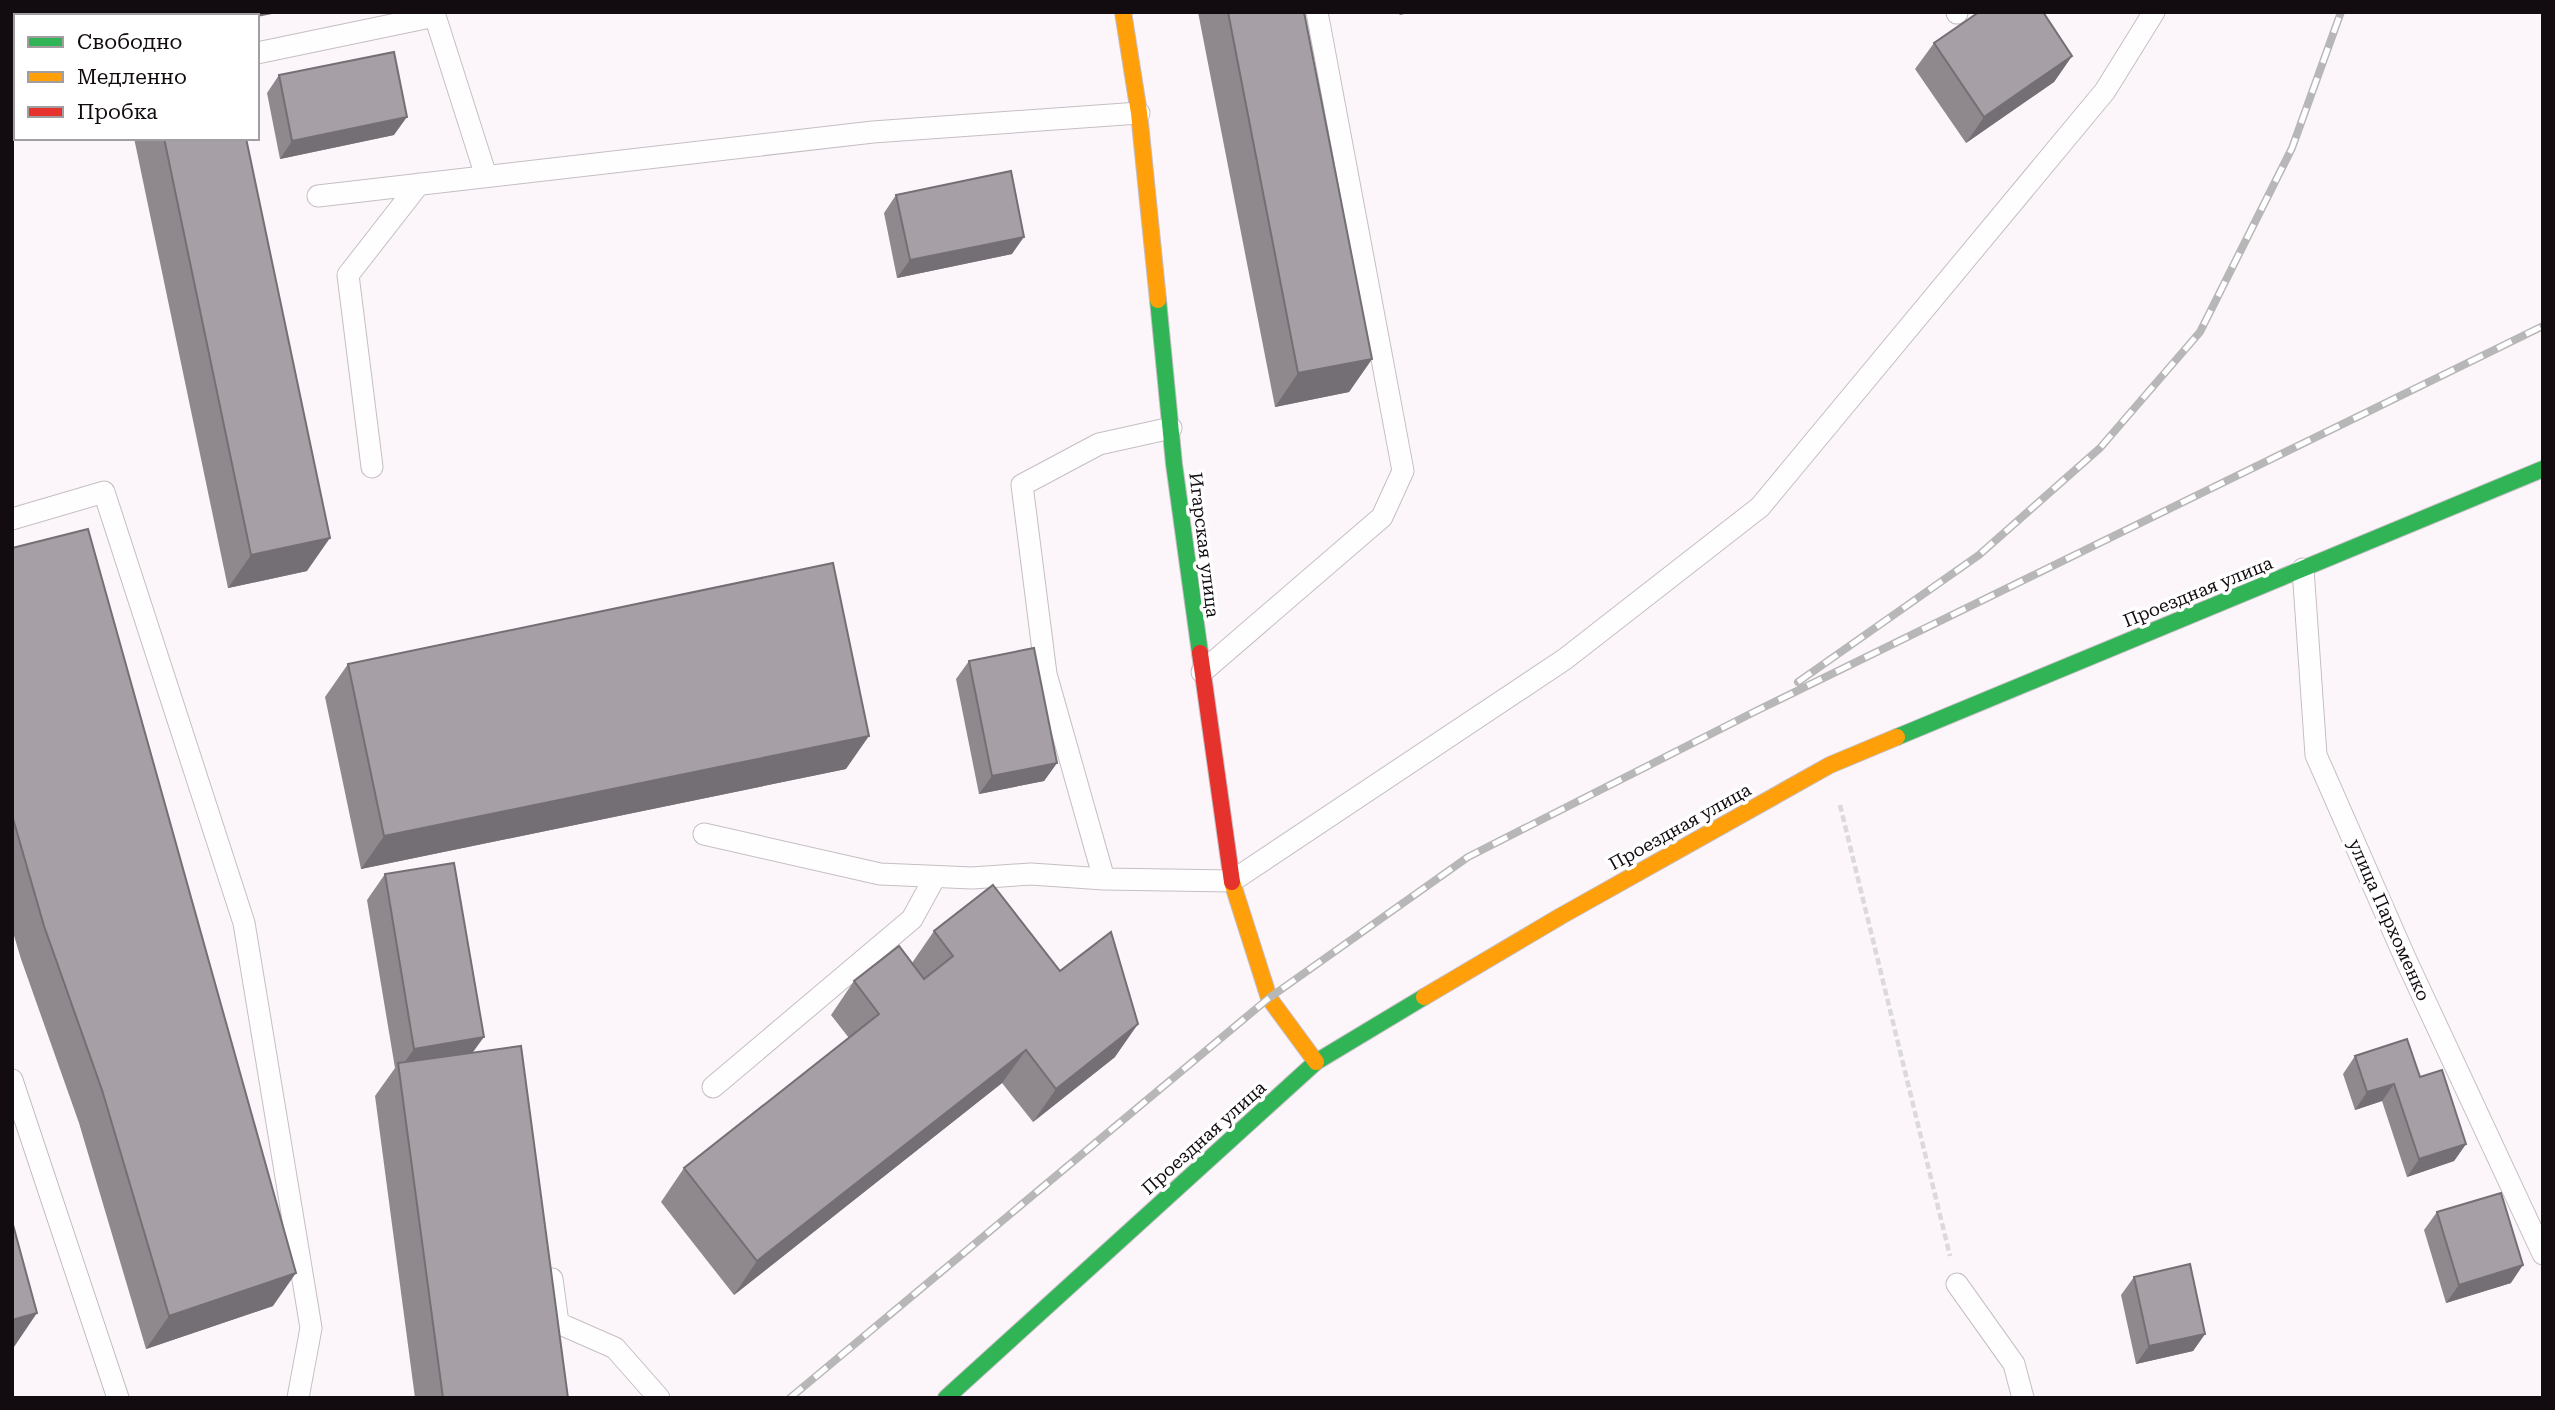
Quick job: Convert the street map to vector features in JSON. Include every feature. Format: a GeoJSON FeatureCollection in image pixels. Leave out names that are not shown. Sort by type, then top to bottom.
{"type":"FeatureCollection","features":[{"type":"Feature","properties":{"kind":"street","name":"Игарская улица"},"geometry":{"type":"LineString","coordinates":[[1122,12],[1139,113],[1171,428],[1232,881],[1269,998],[1316,1062]]}},
{"type":"Feature","properties":{"kind":"street","name":"Проездная улица"},"geometry":{"type":"LineString","coordinates":[[946,1398],[1316,1062],[1561,916],[1830,765],[2543,469]]}},
{"type":"Feature","properties":{"kind":"lane"},"geometry":{"type":"LineString","coordinates":[[1202,672],[1382,517],[1403,471],[1317,12]]}},
{"type":"Feature","properties":{"kind":"lane"},"geometry":{"type":"LineString","coordinates":[[704,834],[880,874],[972,878],[1031,874],[1104,879],[1232,881],[1565,659],[1760,507],[2105,91],[2154,12]]}},
{"type":"Feature","properties":{"kind":"lane"},"geometry":{"type":"LineString","coordinates":[[259,53],[435,16],[486,176]]}},
{"type":"Feature","properties":{"kind":"lane"},"geometry":{"type":"LineString","coordinates":[[318,196],[873,132],[1139,113]]}},
{"type":"Feature","properties":{"kind":"lane"},"geometry":{"type":"LineString","coordinates":[[372,467],[348,275],[419,184]]}},
{"type":"Feature","properties":{"kind":"lane"},"geometry":{"type":"LineString","coordinates":[[1104,879],[1046,674],[1022,485],[1099,444],[1171,428]]}},
{"type":"Feature","properties":{"kind":"lane"},"geometry":{"type":"LineString","coordinates":[[12,519],[104,492],[113,518],[244,923],[311,1328],[298,1398]]}},
{"type":"Feature","properties":{"kind":"lane","name":"улица Пархоменко"},"geometry":{"type":"LineString","coordinates":[[2303,569],[2316,755],[2406,960],[2543,1254]]}},
{"type":"Feature","properties":{"kind":"lane"},"geometry":{"type":"LineString","coordinates":[[713,1087],[912,919],[935,877]]}},
{"type":"Feature","properties":{"kind":"lane"},"geometry":{"type":"LineString","coordinates":[[12,1080],[118,1398]]}},
{"type":"Feature","properties":{"kind":"lane"},"geometry":{"type":"LineString","coordinates":[[548,1255],[558,1323],[615,1348],[659,1398]]}},
{"type":"Feature","properties":{"kind":"lane"},"geometry":{"type":"LineString","coordinates":[[1957,1284],[2014,1364],[2024,1398]]}},
{"type":"Feature","properties":{"kind":"path"},"geometry":{"type":"LineString","coordinates":[[1830,765],[1957,1284]]}},
{"type":"Feature","properties":{"kind":"building"},"geometry":{"type":"Polygon","coordinates":[[[93,12],[220,14],[93,14],[93,12]]]}},
{"type":"Feature","properties":{"kind":"building"},"geometry":{"type":"Polygon","coordinates":[[[1228,12],[1304,12],[1372,359],[1298,373],[1228,12]]]}},
{"type":"Feature","properties":{"kind":"building"},"geometry":{"type":"Polygon","coordinates":[[[1979,12],[2043,12],[2072,56],[1984,117],[1934,43],[1979,12]]]}},
{"type":"Feature","properties":{"kind":"building"},"geometry":{"type":"Polygon","coordinates":[[[394,52],[407,117],[292,141],[279,75],[394,52]]]}},
{"type":"Feature","properties":{"kind":"building"},"geometry":{"type":"Polygon","coordinates":[[[164,140],[246,140],[330,538],[251,555],[164,140]]]}},
{"type":"Feature","properties":{"kind":"building"},"geometry":{"type":"Polygon","coordinates":[[[1011,171],[1024,237],[910,260],[896,195],[1011,171]]]}},
{"type":"Feature","properties":{"kind":"building"},"geometry":{"type":"Polygon","coordinates":[[[88,529],[296,1273],[169,1316],[102,1090],[44,926],[12,815],[12,548],[88,529]]]}},
{"type":"Feature","properties":{"kind":"building"},"geometry":{"type":"Polygon","coordinates":[[[833,563],[869,736],[384,836],[348,664],[833,563]]]}},
{"type":"Feature","properties":{"kind":"building"},"geometry":{"type":"Polygon","coordinates":[[[1034,648],[1057,763],[992,776],[969,661],[1034,648]]]}},
{"type":"Feature","properties":{"kind":"building"},"geometry":{"type":"Polygon","coordinates":[[[454,863],[484,1037],[414,1049],[385,874],[454,863]]]}},
{"type":"Feature","properties":{"kind":"building"},"geometry":{"type":"Polygon","coordinates":[[[993,885],[1060,971],[1111,932],[1138,1024],[1056,1089],[1026,1050],[757,1261],[684,1168],[879,1014],[854,981],[899,946],[924,979],[953,956],[934,931],[993,885]]]}},
{"type":"Feature","properties":{"kind":"building"},"geometry":{"type":"Polygon","coordinates":[[[2407,1039],[2420,1077],[2442,1070],[2466,1144],[2419,1159],[2394,1084],[2367,1092],[2355,1056],[2407,1039]]]}},
{"type":"Feature","properties":{"kind":"building"},"geometry":{"type":"Polygon","coordinates":[[[521,1046],[568,1398],[443,1398],[398,1063],[521,1046]]]}},
{"type":"Feature","properties":{"kind":"building"},"geometry":{"type":"Polygon","coordinates":[[[2501,1193],[2523,1265],[2459,1285],[2437,1212],[2501,1193]]]}},
{"type":"Feature","properties":{"kind":"building"},"geometry":{"type":"Polygon","coordinates":[[[12,1221],[37,1313],[12,1320],[12,1221]]]}},
{"type":"Feature","properties":{"kind":"building"},"geometry":{"type":"Polygon","coordinates":[[[2190,1264],[2205,1334],[2149,1346],[2134,1277],[2190,1264]]]}},
{"type":"Feature","properties":{"kind":"railway"},"geometry":{"type":"LineString","coordinates":[[1798,682],[1979,555],[2100,448],[2200,332],[2292,148],[2341,12]]}},
{"type":"Feature","properties":{"kind":"railway"},"geometry":{"type":"LineString","coordinates":[[790,1398],[1269,998],[1468,857],[1758,710],[2543,326]]}},
{"type":"Feature","properties":{"kind":"traffic: fast"},"geometry":{"type":"LineString","coordinates":[[1158,300],[1174,464],[1200,653]]}},
{"type":"Feature","properties":{"kind":"traffic: fast"},"geometry":{"type":"LineString","coordinates":[[1897,737],[2543,469]]}},
{"type":"Feature","properties":{"kind":"traffic: fast"},"geometry":{"type":"LineString","coordinates":[[946,1398],[1316,1062],[1424,997]]}},
{"type":"Feature","properties":{"kind":"traffic: slow"},"geometry":{"type":"LineString","coordinates":[[1123,12],[1139,113],[1158,300]]}},
{"type":"Feature","properties":{"kind":"traffic: slow"},"geometry":{"type":"LineString","coordinates":[[1424,997],[1561,916],[1830,765],[1897,737]]}},
{"type":"Feature","properties":{"kind":"traffic: slow"},"geometry":{"type":"LineString","coordinates":[[1232,882],[1269,998],[1316,1062]]}},
{"type":"Feature","properties":{"kind":"traffic: jam"},"geometry":{"type":"LineString","coordinates":[[1200,653],[1232,882]]}}]}
